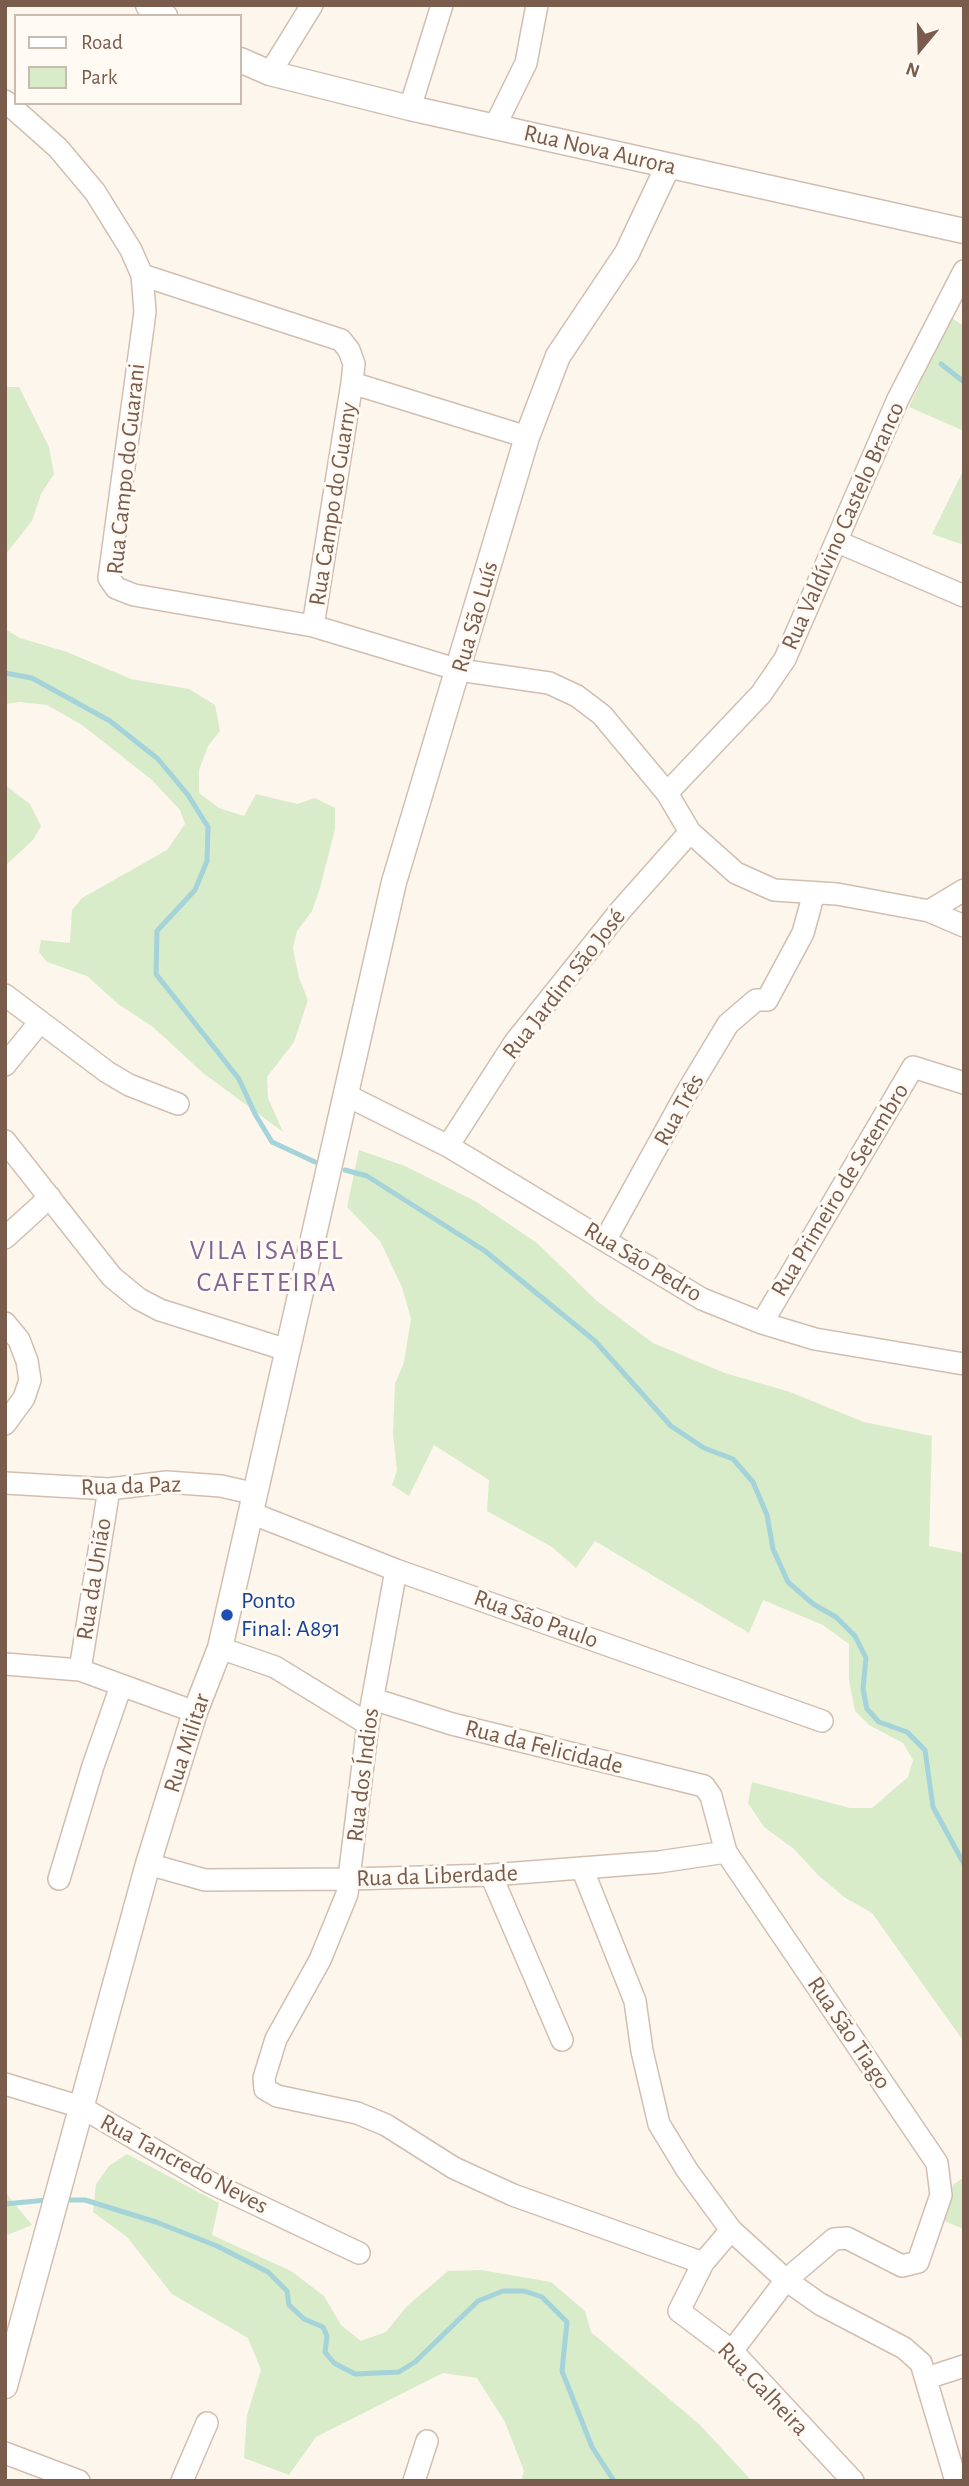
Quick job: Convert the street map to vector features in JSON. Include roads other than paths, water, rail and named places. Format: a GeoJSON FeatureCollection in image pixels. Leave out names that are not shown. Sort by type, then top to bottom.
{"type":"FeatureCollection","features":[{"type":"Feature","properties":{"kind":"street"},"geometry":{"type":"LineString","coordinates":[[270,73],[312,5]]}},
{"type":"Feature","properties":{"kind":"street"},"geometry":{"type":"LineString","coordinates":[[410,107],[442,5]]}},
{"type":"Feature","properties":{"kind":"street"},"geometry":{"type":"LineString","coordinates":[[495,126],[526,63],[537,5]]}},
{"type":"Feature","properties":{"kind":"street","name":"Rua Nova Aurora"},"geometry":{"type":"LineString","coordinates":[[242,61],[270,73],[410,107],[964,231]]}},
{"type":"Feature","properties":{"kind":"street"},"geometry":{"type":"LineString","coordinates":[[5,101],[58,148],[95,192],[142,275]]}},
{"type":"Feature","properties":{"kind":"street","name":"Rua São Luís"},"geometry":{"type":"LineString","coordinates":[[346,1095],[394,882],[527,437],[558,356],[626,253],[668,166]]}},
{"type":"Feature","properties":{"kind":"street","name":"Rua Valdívino Castelo Branco"},"geometry":{"type":"LineString","coordinates":[[667,793],[761,694],[785,659],[898,399],[964,271]]}},
{"type":"Feature","properties":{"kind":"street","name":"Rua Campo do Guarny"},"geometry":{"type":"LineString","coordinates":[[142,275],[341,340],[349,350],[354,365],[352,383],[313,626]]}},
{"type":"Feature","properties":{"kind":"street","name":"Rua Campo do Guarani"},"geometry":{"type":"LineString","coordinates":[[142,275],[145,312],[126,443],[111,583],[134,595],[313,626]]}},
{"type":"Feature","properties":{"kind":"street"},"geometry":{"type":"LineString","coordinates":[[352,383],[527,437]]}},
{"type":"Feature","properties":{"kind":"street"},"geometry":{"type":"LineString","coordinates":[[838,542],[964,596]]}},
{"type":"Feature","properties":{"kind":"street"},"geometry":{"type":"LineString","coordinates":[[313,626],[459,670],[549,683],[577,696],[602,715],[667,793],[690,832],[736,873],[774,890],[814,893],[929,911],[964,926]]}},
{"type":"Feature","properties":{"kind":"street","name":"Rua Jardim São José"},"geometry":{"type":"LineString","coordinates":[[448,1146],[523,1031],[620,911],[690,832]]}},
{"type":"Feature","properties":{"kind":"street"},"geometry":{"type":"LineString","coordinates":[[929,911],[964,890]]}},
{"type":"Feature","properties":{"kind":"street","name":"Rua Três"},"geometry":{"type":"LineString","coordinates":[[606,1239],[728,1024],[756,1000],[767,1000],[803,933],[814,893]]}},
{"type":"Feature","properties":{"kind":"street"},"geometry":{"type":"LineString","coordinates":[[5,995],[107,1072],[129,1085],[178,1104]]}},
{"type":"Feature","properties":{"kind":"street"},"geometry":{"type":"LineString","coordinates":[[5,1065],[40,1022]]}},
{"type":"Feature","properties":{"kind":"street","name":"Rua Primeiro de Setembro"},"geometry":{"type":"LineString","coordinates":[[762,1323],[914,1067],[964,1083]]}},
{"type":"Feature","properties":{"kind":"street","name":"Rua São Pedro"},"geometry":{"type":"LineString","coordinates":[[346,1095],[448,1146],[702,1299],[762,1323],[815,1339],[964,1364]]}},
{"type":"Feature","properties":{"kind":"street","name":"Rua Militar"},"geometry":{"type":"LineString","coordinates":[[7,2375],[148,1864],[195,1712],[219,1648],[346,1095]]}},
{"type":"Feature","properties":{"kind":"street"},"geometry":{"type":"LineString","coordinates":[[5,1141],[112,1277],[138,1299],[160,1310],[286,1350]]}},
{"type":"Feature","properties":{"kind":"street"},"geometry":{"type":"LineString","coordinates":[[5,1238],[50,1197]]}},
{"type":"Feature","properties":{"kind":"street"},"geometry":{"type":"LineString","coordinates":[[5,1323],[19,1340],[27,1361],[30,1380],[24,1398],[5,1424]]}},
{"type":"Feature","properties":{"kind":"street","name":"Rua da Paz"},"geometry":{"type":"LineString","coordinates":[[7,1489],[109,1489],[167,1482],[221,1486],[253,1504]]}},
{"type":"Feature","properties":{"kind":"street","name":"Rua da União"},"geometry":{"type":"LineString","coordinates":[[80,1670],[109,1489]]}},
{"type":"Feature","properties":{"kind":"street","name":"Rua São Paulo"},"geometry":{"type":"LineString","coordinates":[[253,1504],[397,1570],[822,1721]]}},
{"type":"Feature","properties":{"kind":"street","name":"Rua dos Índios"},"geometry":{"type":"LineString","coordinates":[[397,1570],[368,1724],[351,1880],[320,1959],[276,2039],[264,2078],[265,2089],[277,2096],[357,2113],[386,2125],[454,2168],[513,2195],[704,2263]]}},
{"type":"Feature","properties":{"kind":"street"},"geometry":{"type":"LineString","coordinates":[[219,1648],[275,1667],[368,1724]]}},
{"type":"Feature","properties":{"kind":"street"},"geometry":{"type":"LineString","coordinates":[[5,1664],[80,1670],[195,1712]]}},
{"type":"Feature","properties":{"kind":"street"},"geometry":{"type":"LineString","coordinates":[[59,1879],[93,1766],[121,1686]]}},
{"type":"Feature","properties":{"kind":"street","name":"Rua da Felicidade"},"geometry":{"type":"LineString","coordinates":[[373,1699],[452,1724],[692,1782],[704,1786],[711,1796]]}},
{"type":"Feature","properties":{"kind":"street","name":"Rua São Tiago"},"geometry":{"type":"LineString","coordinates":[[711,1796],[726,1852],[937,2163],[941,2195],[918,2262],[902,2266],[840,2236],[786,2280]]}},
{"type":"Feature","properties":{"kind":"street","name":"Rua da Liberdade"},"geometry":{"type":"LineString","coordinates":[[148,1864],[205,1880],[351,1880],[491,1875],[726,1852]]}},
{"type":"Feature","properties":{"kind":"street"},"geometry":{"type":"LineString","coordinates":[[582,1868],[635,2001],[659,2124],[687,2171],[732,2230],[786,2280],[820,2304],[914,2355],[927,2378],[956,2481]]}},
{"type":"Feature","properties":{"kind":"street"},"geometry":{"type":"LineString","coordinates":[[491,1875],[562,2040]]}},
{"type":"Feature","properties":{"kind":"street","name":"Rua Tancredo Neves"},"geometry":{"type":"LineString","coordinates":[[5,2084],[81,2107],[209,2182],[359,2253]]}},
{"type":"Feature","properties":{"kind":"street","name":"Rua Galheira"},"geometry":{"type":"LineString","coordinates":[[732,2230],[704,2263],[679,2311],[732,2351],[853,2481]]}},
{"type":"Feature","properties":{"kind":"street"},"geometry":{"type":"LineString","coordinates":[[732,2351],[786,2280]]}},
{"type":"Feature","properties":{"kind":"street"},"geometry":{"type":"LineString","coordinates":[[927,2378],[964,2366]]}},
{"type":"Feature","properties":{"kind":"street"},"geometry":{"type":"LineString","coordinates":[[182,2481],[207,2423]]}},
{"type":"Feature","properties":{"kind":"street"},"geometry":{"type":"LineString","coordinates":[[414,2481],[427,2441]]}},
{"type":"Feature","properties":{"kind":"street"},"geometry":{"type":"LineString","coordinates":[[5,2453],[79,2481]]}},
{"type":"Feature","properties":{"kind":"waterway"},"geometry":{"type":"LineString","coordinates":[[941,364],[964,382]]}},
{"type":"Feature","properties":{"kind":"waterway"},"geometry":{"type":"LineString","coordinates":[[5,673],[32,678],[110,721],[158,759],[188,795],[208,827],[207,861],[195,890],[157,931],[156,974],[239,1079],[272,1142],[315,1162]]}},
{"type":"Feature","properties":{"kind":"waterway"},"geometry":{"type":"LineString","coordinates":[[345,1170],[367,1176],[485,1251],[595,1341],[671,1426],[704,1448],[733,1459],[753,1482],[767,1515],[773,1549],[788,1582],[813,1604],[836,1617],[855,1636],[866,1658],[863,1689],[867,1709],[879,1722],[907,1732],[925,1750],[933,1807],[964,1864]]}},
{"type":"Feature","properties":{"kind":"waterway"},"geometry":{"type":"LineString","coordinates":[[5,2204],[47,2200]]}},
{"type":"Feature","properties":{"kind":"waterway"},"geometry":{"type":"LineString","coordinates":[[64,2200],[85,2200],[156,2222],[217,2246],[268,2272],[287,2291],[289,2305],[304,2319],[323,2327],[327,2336],[325,2352],[334,2363],[355,2374],[399,2372],[415,2362],[478,2301],[503,2291],[524,2291],[542,2297],[567,2322],[562,2371],[592,2447],[614,2481]]}},
{"type":"Feature","properties":{"kind":"place","name":"Ponto Final: A891"},"geometry":{"type":"Point","coordinates":[227,1615]}},
{"type":"Feature","properties":{"kind":"district","name":"VILA ISABEL CAFETEIRA"},"geometry":{"type":"Point","coordinates":[267,1267]}}]}
